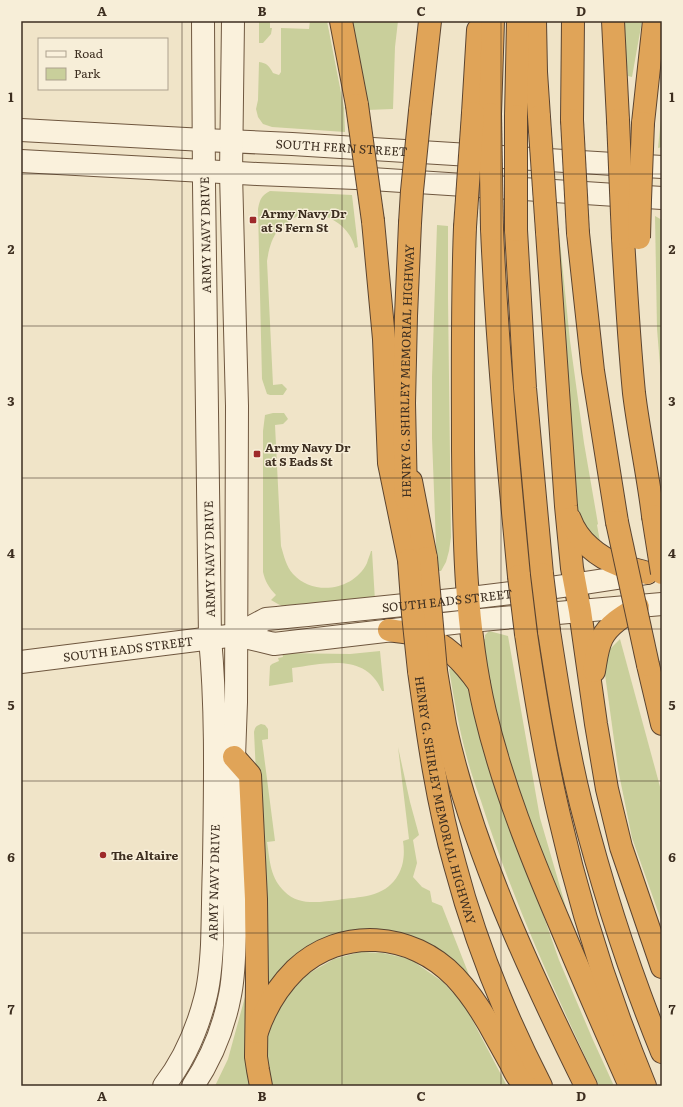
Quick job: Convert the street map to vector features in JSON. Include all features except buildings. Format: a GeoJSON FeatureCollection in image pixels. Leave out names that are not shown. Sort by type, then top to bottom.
{"type":"FeatureCollection","features":[{"type":"Feature","properties":{"kind":"highway"},"geometry":{"type":"LineString","coordinates":[[341,21],[357,104],[373,221],[384,339],[389,463],[417,559]]}},
{"type":"Feature","properties":{"kind":"highway","name":"HENRY G. SHIRLEY MEMORIAL HIGHWAY"},"geometry":{"type":"LineString","coordinates":[[430,21],[414,169],[410,223],[405,352],[404,403],[406,501],[417,559],[413,614],[428,671],[428,734],[435,779],[444,823],[455,865],[467,908],[490,970],[514,1030],[541,1086]]}},
{"type":"Feature","properties":{"kind":"highway"},"geometry":{"type":"LineString","coordinates":[[479,21],[482,113],[492,229],[501,381],[519,576],[533,683],[548,769],[569,856],[593,944],[622,1029],[645,1086]]}},
{"type":"Feature","properties":{"kind":"highway"},"geometry":{"type":"LineString","coordinates":[[493,21],[466,227],[463,276],[463,478],[466,568],[470,622],[480,685],[491,738],[519,825],[569,946],[630,1086]]}},
{"type":"Feature","properties":{"kind":"highway"},"geometry":{"type":"LineString","coordinates":[[518,21],[516,230],[526,388],[542,574],[549,631],[562,715],[592,847],[618,934],[662,1052]]}},
{"type":"Feature","properties":{"kind":"highway"},"geometry":{"type":"LineString","coordinates":[[535,21],[539,117],[566,506],[572,568],[602,758],[621,848],[662,967]]}},
{"type":"Feature","properties":{"kind":"highway"},"geometry":{"type":"LineString","coordinates":[[573,21],[572,120],[578,233],[593,371],[617,522],[662,724]]}},
{"type":"Feature","properties":{"kind":"highway"},"geometry":{"type":"LineString","coordinates":[[566,506],[575,530],[587,546],[620,565],[657,572],[650,494],[647,390],[641,313],[618,120],[613,21]]}},
{"type":"Feature","properties":{"kind":"highway"},"geometry":{"type":"LineString","coordinates":[[631,238],[640,200],[643,123],[654,21]]}},
{"type":"Feature","properties":{"kind":"highway"},"geometry":{"type":"LineString","coordinates":[[591,690],[597,652],[603,636],[615,622],[638,607]]}},
{"type":"Feature","properties":{"kind":"highway"},"geometry":{"type":"LineString","coordinates":[[390,630],[420,635],[436,642],[458,658],[480,685]]}},
{"type":"Feature","properties":{"kind":"highway"},"geometry":{"type":"LineString","coordinates":[[428,671],[481,847],[524,955],[586,1086]]}},
{"type":"Feature","properties":{"kind":"highway"},"geometry":{"type":"LineString","coordinates":[[225,757],[250,774],[256,906],[256,1057],[261,1086]]}},
{"type":"Feature","properties":{"kind":"highway"},"geometry":{"type":"LineString","coordinates":[[257,1032],[262,1017],[275,993],[295,970],[307,960],[342,943],[367,940],[395,943],[409,946],[422,952],[446,968],[456,978],[482,1013],[495,1034],[517,1077],[526,1086]]}},
{"type":"Feature","properties":{"kind":"main road","name":"ARMY NAVY DRIVE"},"geometry":{"type":"LineString","coordinates":[[193,1086],[200,1075],[218,1037],[230,994],[234,966],[235,915],[225,757],[210,638],[204,171],[204,21]]}},
{"type":"Feature","properties":{"kind":"main road","name":"ARMY NAVY DRIVE"},"geometry":{"type":"LineString","coordinates":[[164,1086],[172,1076],[196,1029],[206,998],[211,969],[225,757],[236,635],[237,406],[231,173],[233,21]]}},
{"type":"Feature","properties":{"kind":"main road","name":"SOUTH FERN STREET"},"geometry":{"type":"LineString","coordinates":[[21,130],[381,149],[660,166]]}},
{"type":"Feature","properties":{"kind":"main road"},"geometry":{"type":"LineString","coordinates":[[21,161],[349,178],[662,198]]}},
{"type":"Feature","properties":{"kind":"main road","name":"SOUTH EADS STREET"},"geometry":{"type":"LineString","coordinates":[[236,635],[266,619],[468,598],[657,572]]}},
{"type":"Feature","properties":{"kind":"main road","name":"SOUTH EADS STREET"},"geometry":{"type":"LineString","coordinates":[[21,662],[236,635],[274,644],[390,630],[662,604]]}},
{"type":"Feature","properties":{"kind":"main road"},"geometry":{"type":"LineString","coordinates":[[196,1029],[218,1037]]}},
{"type":"Feature","properties":{"kind":"green space"},"geometry":{"type":"Polygon","coordinates":[[[259,21],[270,21],[270,28],[272,28],[271,34],[263,43],[259,43],[259,21]]]}},
{"type":"Feature","properties":{"kind":"green space"},"geometry":{"type":"Polygon","coordinates":[[[310,21],[327,21],[344,108],[345,132],[272,127],[263,124],[258,117],[256,109],[258,100],[259,62],[266,64],[273,73],[279,75],[281,72],[281,28],[309,29],[310,21]]]}},
{"type":"Feature","properties":{"kind":"green space"},"geometry":{"type":"Polygon","coordinates":[[[350,21],[398,21],[395,47],[393,109],[367,110],[350,21]]]}},
{"type":"Feature","properties":{"kind":"green space"},"geometry":{"type":"Polygon","coordinates":[[[622,21],[642,21],[632,77],[628,76],[622,21]]]}},
{"type":"Feature","properties":{"kind":"green space"},"geometry":{"type":"Polygon","coordinates":[[[662,108],[662,147],[658,148],[662,108]]]}},
{"type":"Feature","properties":{"kind":"green space"},"geometry":{"type":"Polygon","coordinates":[[[270,191],[352,195],[358,247],[355,248],[352,239],[339,224],[331,219],[313,214],[293,218],[279,229],[272,240],[267,261],[273,385],[282,384],[287,389],[283,395],[267,394],[262,379],[258,209],[261,198],[270,191]]]}},
{"type":"Feature","properties":{"kind":"green space"},"geometry":{"type":"Polygon","coordinates":[[[655,216],[662,220],[662,390],[657,329],[655,216]]]}},
{"type":"Feature","properties":{"kind":"green space"},"geometry":{"type":"Polygon","coordinates":[[[437,225],[448,226],[451,537],[446,562],[441,571],[437,571],[432,438],[432,377],[437,225]]]}},
{"type":"Feature","properties":{"kind":"green space"},"geometry":{"type":"Polygon","coordinates":[[[559,232],[570,341],[584,443],[601,547],[590,538],[573,502],[556,233],[559,232]]]}},
{"type":"Feature","properties":{"kind":"green space"},"geometry":{"type":"Polygon","coordinates":[[[284,413],[288,419],[283,424],[275,425],[281,546],[289,568],[293,574],[312,586],[322,588],[333,587],[353,579],[361,572],[372,551],[375,601],[286,608],[271,600],[276,595],[271,590],[263,572],[263,431],[265,415],[284,413]]]}},
{"type":"Feature","properties":{"kind":"green space"},"geometry":{"type":"Polygon","coordinates":[[[489,631],[508,636],[540,818],[572,928],[568,930],[500,737],[480,640],[485,639],[485,635],[489,631]]]}},
{"type":"Feature","properties":{"kind":"green space"},"geometry":{"type":"Polygon","coordinates":[[[620,639],[662,794],[662,923],[632,838],[618,769],[604,667],[608,651],[620,639]]]}},
{"type":"Feature","properties":{"kind":"green space"},"geometry":{"type":"Polygon","coordinates":[[[380,651],[384,691],[382,691],[375,679],[365,670],[343,663],[318,664],[292,668],[293,682],[269,686],[270,666],[279,661],[278,658],[283,657],[282,653],[350,654],[380,651]]]}},
{"type":"Feature","properties":{"kind":"green space"},"geometry":{"type":"Polygon","coordinates":[[[460,666],[468,685],[490,762],[559,960],[614,1086],[599,1086],[566,1016],[506,874],[472,775],[462,736],[449,669],[460,666]]]}},
{"type":"Feature","properties":{"kind":"green space"},"geometry":{"type":"Polygon","coordinates":[[[261,724],[265,725],[268,729],[268,739],[262,740],[275,841],[267,842],[270,862],[276,881],[280,887],[291,896],[303,901],[324,902],[371,895],[388,887],[398,875],[403,859],[403,841],[409,839],[398,747],[419,835],[413,840],[417,863],[413,877],[422,887],[430,891],[432,902],[442,906],[471,980],[388,933],[268,986],[264,984],[254,732],[256,727],[261,724]]]}},
{"type":"Feature","properties":{"kind":"green space"},"geometry":{"type":"Polygon","coordinates":[[[360,952],[383,953],[410,959],[443,982],[465,1006],[507,1086],[270,1086],[265,1059],[269,1028],[283,1001],[306,975],[334,959],[360,952]]]}},
{"type":"Feature","properties":{"kind":"green space"},"geometry":{"type":"Polygon","coordinates":[[[248,986],[252,1086],[215,1086],[228,1059],[248,986]]]}},
{"type":"Feature","properties":{"kind":"place","name":"Army Navy Dr at S Fern St"},"geometry":{"type":"Point","coordinates":[253,220]}},
{"type":"Feature","properties":{"kind":"place","name":"Army Navy Dr at S Eads St"},"geometry":{"type":"Point","coordinates":[257,454]}},
{"type":"Feature","properties":{"kind":"place","name":"The Altaire"},"geometry":{"type":"Point","coordinates":[103,855]}}]}
